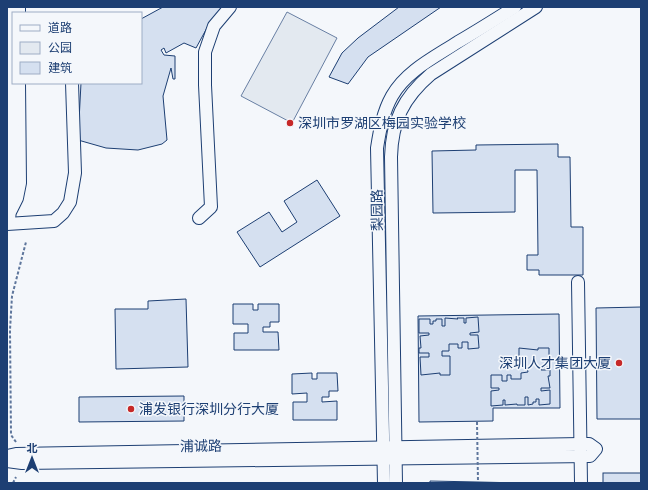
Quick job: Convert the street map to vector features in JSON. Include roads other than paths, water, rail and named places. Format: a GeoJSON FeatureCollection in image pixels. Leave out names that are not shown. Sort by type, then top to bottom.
{"type":"FeatureCollection","features":[{"type":"Feature","properties":{"kind":"main road"},"geometry":{"type":"LineString","coordinates":[[7,220],[11,184],[9,7]]}},
{"type":"Feature","properties":{"kind":"street"},"geometry":{"type":"LineString","coordinates":[[199,218],[210,206],[205,52],[214,26],[230,7]]}},
{"type":"Feature","properties":{"kind":"street","name":"梨园路"},"geometry":{"type":"LineString","coordinates":[[384,483],[378,148],[380,129],[385,110],[393,94],[405,79],[422,65],[515,7]]}},
{"type":"Feature","properties":{"kind":"street","name":"梨园路"},"geometry":{"type":"LineString","coordinates":[[396,483],[391,157],[394,129],[407,98],[418,85],[431,74],[536,7]]}},
{"type":"Feature","properties":{"kind":"street"},"geometry":{"type":"LineString","coordinates":[[20,84],[20,183],[17,198],[7,220],[54,221],[70,202],[75,174],[72,84]]}},
{"type":"Feature","properties":{"kind":"street"},"geometry":{"type":"LineString","coordinates":[[578,282],[581,483]]}},
{"type":"Feature","properties":{"kind":"street","name":"浦诚路"},"geometry":{"type":"LineString","coordinates":[[7,456],[16,454],[396,453],[580,450]]}},
{"type":"Feature","properties":{"kind":"street","name":"浦诚路"},"geometry":{"type":"LineString","coordinates":[[7,461],[22,463],[383,453]]}},
{"type":"Feature","properties":{"kind":"place","name":"深圳市罗湖区梅园实验学校"},"geometry":{"type":"Point","coordinates":[290,123]}},
{"type":"Feature","properties":{"kind":"place","name":"深圳人才集团大厦"},"geometry":{"type":"Point","coordinates":[619,363]}},
{"type":"Feature","properties":{"kind":"place","name":"浦发银行深圳分行大厦"},"geometry":{"type":"Point","coordinates":[131,409]}}]}
